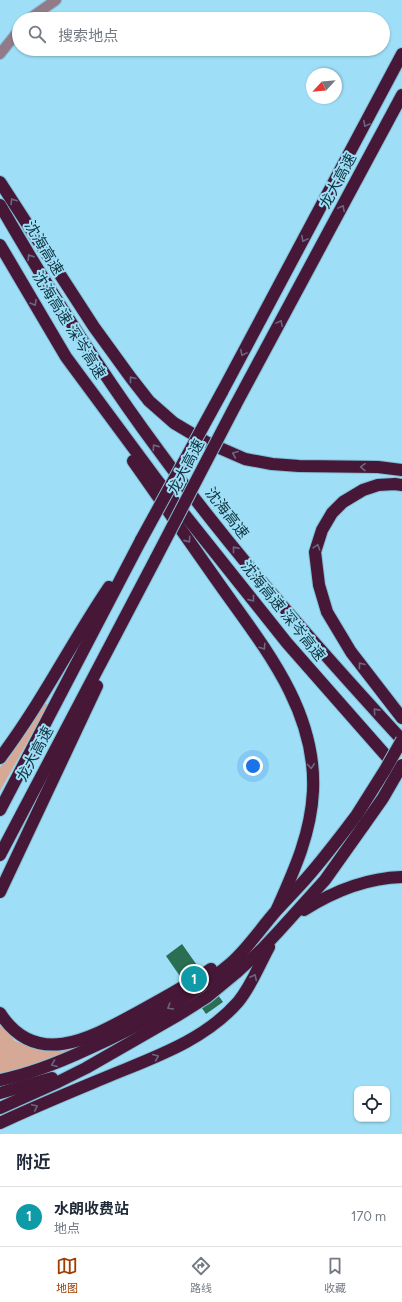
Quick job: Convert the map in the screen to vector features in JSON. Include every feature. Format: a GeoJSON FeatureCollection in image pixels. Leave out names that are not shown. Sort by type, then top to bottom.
{"type":"FeatureCollection","features":[{"type":"Feature","properties":{"kind":"highway","name":"龙大高速"},"geometry":{"type":"LineString","coordinates":[[0,810],[141,540],[222,392],[402,54]]}},
{"type":"Feature","properties":{"kind":"highway","name":"龙大高速"},"geometry":{"type":"LineString","coordinates":[[0,855],[235,406],[402,95]]}},
{"type":"Feature","properties":{"kind":"highway"},"geometry":{"type":"LineString","coordinates":[[0,182],[77,302],[126,371],[149,401],[174,423],[206,442],[245,459],[272,464],[299,466],[378,467],[402,470]]}},
{"type":"Feature","properties":{"kind":"highway","name":"沈海高速"},"geometry":{"type":"LineString","coordinates":[[0,205],[28,254],[79,335],[159,452],[238,552],[304,632],[402,740]]}},
{"type":"Feature","properties":{"kind":"highway","name":"沈海高速 深岑高速"},"geometry":{"type":"LineString","coordinates":[[0,245],[66,357],[157,480],[287,643],[402,774]]}},
{"type":"Feature","properties":{"kind":"highway"},"geometry":{"type":"LineString","coordinates":[[66,357],[88,400],[260,642],[281,674],[295,703],[305,730],[311,759],[313,789],[310,817],[304,842],[277,909]]}},
{"type":"Feature","properties":{"kind":"highway"},"geometry":{"type":"LineString","coordinates":[[402,485],[378,485],[363,490],[343,502],[332,513],[322,530],[315,552],[319,585],[327,612],[351,652],[402,718]]}},
{"type":"Feature","properties":{"kind":"highway"},"geometry":{"type":"LineString","coordinates":[[0,758],[14,739],[97,605],[141,540]]}},
{"type":"Feature","properties":{"kind":"highway"},"geometry":{"type":"LineString","coordinates":[[0,892],[90,702],[128,611]]}},
{"type":"Feature","properties":{"kind":"highway"},"geometry":{"type":"LineString","coordinates":[[0,1108],[86,1068],[207,997],[236,973],[261,950],[325,880],[360,821],[385,770],[402,740]]}},
{"type":"Feature","properties":{"kind":"highway"},"geometry":{"type":"LineString","coordinates":[[0,1080],[33,1072],[59,1062],[143,1023],[188,995],[226,967],[249,944],[277,909],[330,850],[383,798],[402,765]]}},
{"type":"Feature","properties":{"kind":"highway"},"geometry":{"type":"LineString","coordinates":[[290,918],[316,902],[362,882],[392,877],[402,877]]}},
{"type":"Feature","properties":{"kind":"highway"},"geometry":{"type":"LineString","coordinates":[[0,1013],[12,1028],[28,1040],[47,1044],[67,1044],[77,1042],[112,1027],[196,980],[262,927]]}},
{"type":"Feature","properties":{"kind":"highway"},"geometry":{"type":"LineString","coordinates":[[0,1123],[72,1091],[167,1052],[224,1017],[249,987],[278,932]]}},
{"type":"Feature","properties":{"kind":"highway"},"geometry":{"type":"LineString","coordinates":[[0,1093],[86,1068]]}},
{"type":"Feature","properties":{"kind":"street"},"geometry":{"type":"LineString","coordinates":[[40,12],[56,0]]}},
{"type":"Feature","properties":{"kind":"street"},"geometry":{"type":"LineString","coordinates":[[0,54],[12,39]]}},
{"type":"Feature","properties":{"kind":"shaded area"},"geometry":{"type":"Polygon","coordinates":[[[44,703],[48,705],[0,791],[0,767],[8,758],[44,703]]]}},
{"type":"Feature","properties":{"kind":"shaded area"},"geometry":{"type":"Polygon","coordinates":[[[0,1023],[15,1041],[41,1050],[60,1051],[78,1048],[55,1059],[0,1075],[0,1023]]]}},
{"type":"Feature","properties":{"kind":"building"},"geometry":{"type":"Polygon","coordinates":[[[182,944],[223,1002],[206,1014],[166,956],[182,944]]]}},
{"type":"Feature","properties":{"kind":"place","name":"水朗收费站"},"geometry":{"type":"Point","coordinates":[194,979]}}]}
